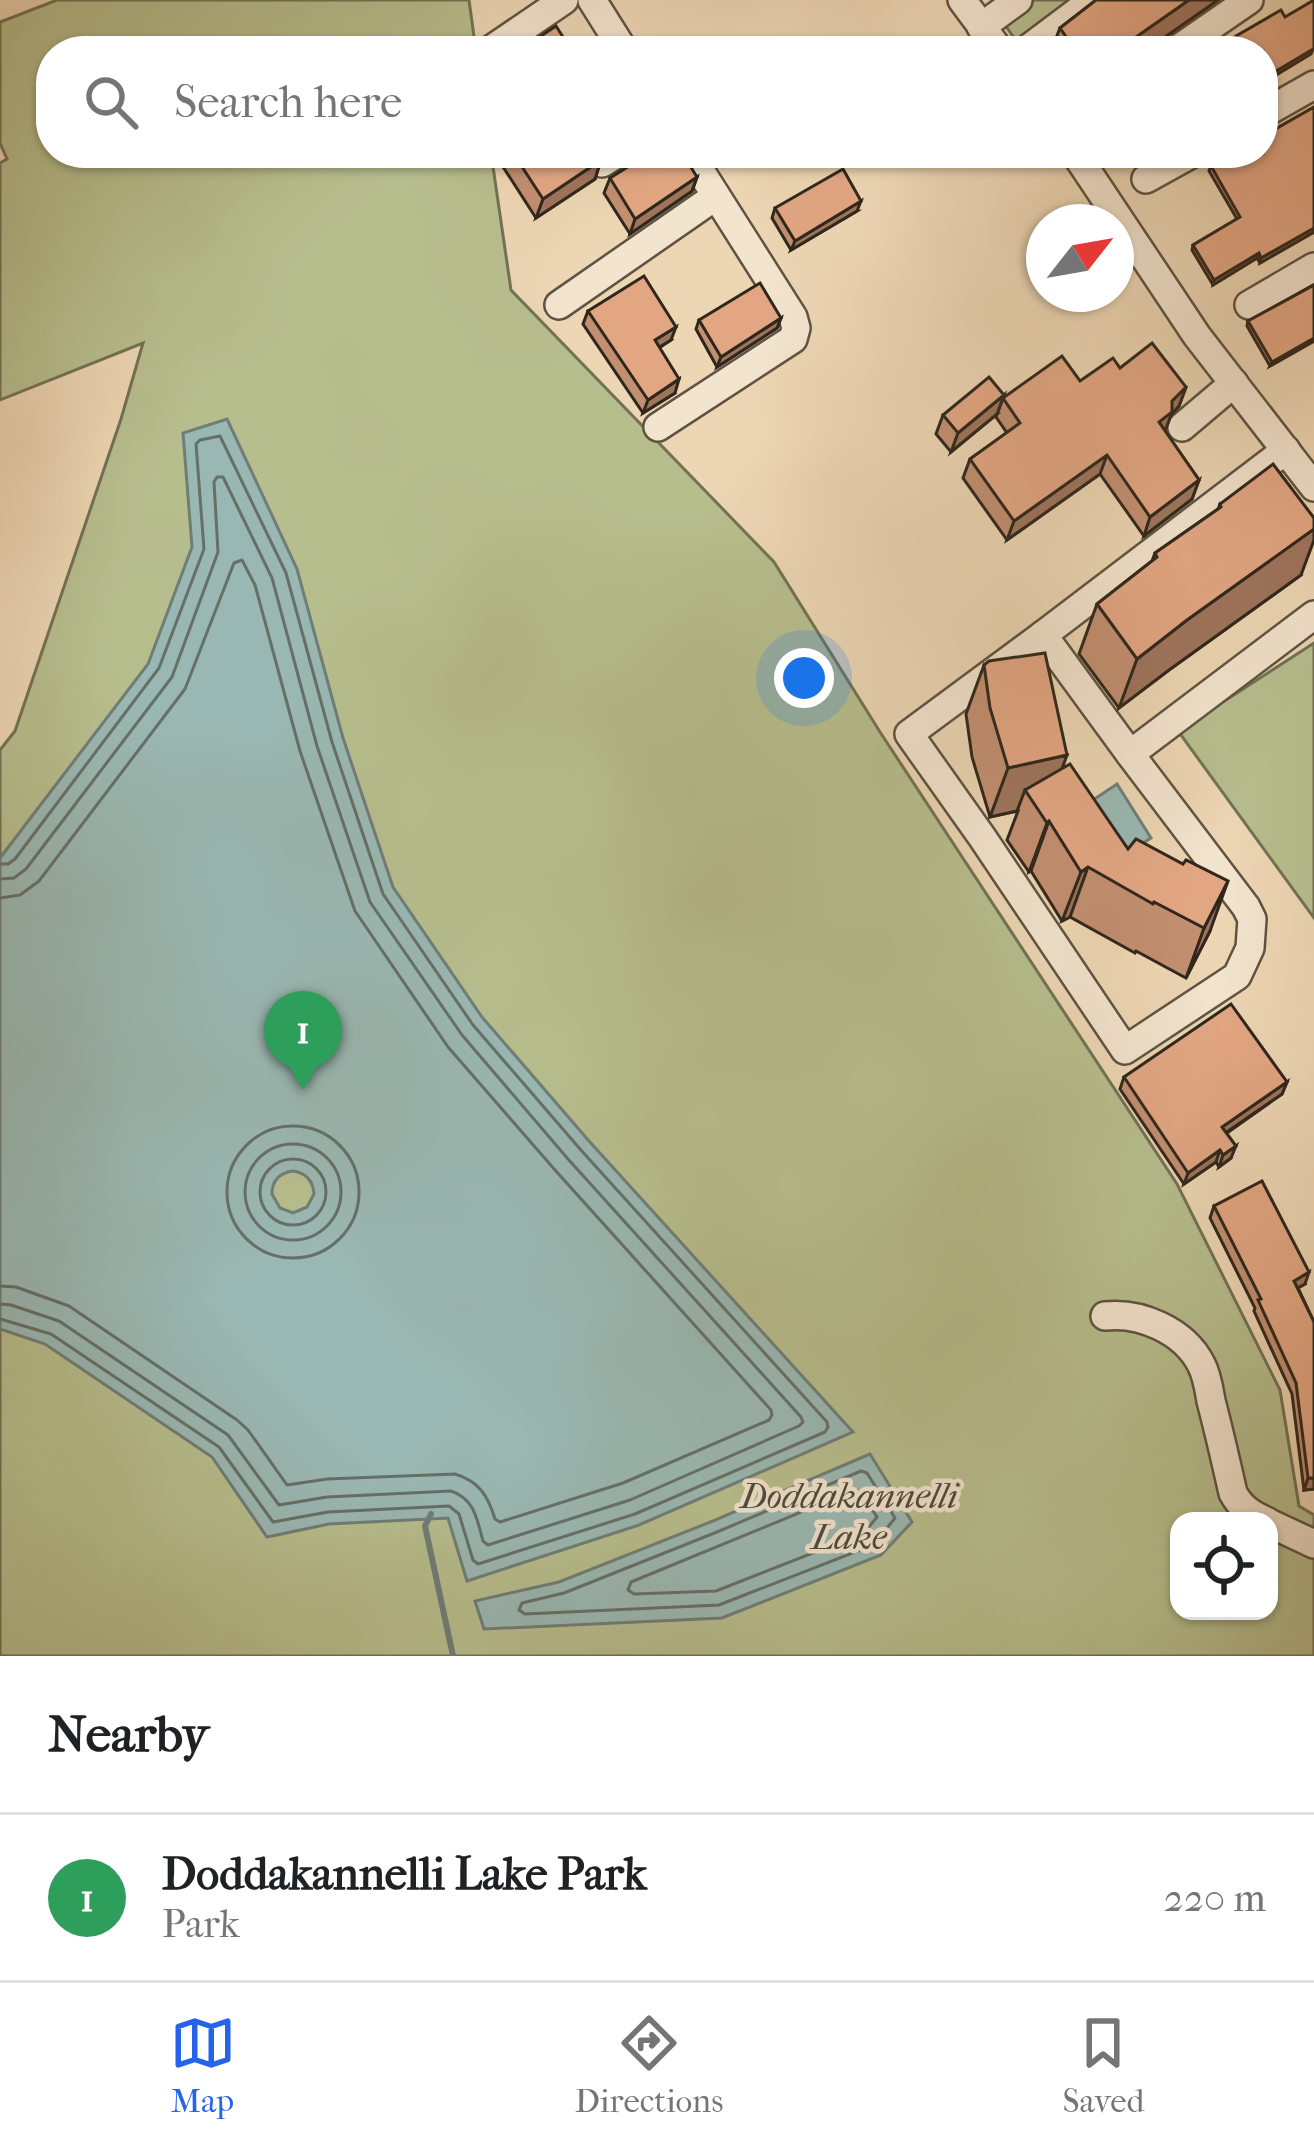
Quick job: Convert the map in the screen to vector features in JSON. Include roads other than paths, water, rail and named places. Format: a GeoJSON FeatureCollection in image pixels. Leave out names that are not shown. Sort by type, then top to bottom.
{"type":"FeatureCollection","features":[{"type":"Feature","properties":{"kind":"street"},"geometry":{"type":"LineString","coordinates":[[511,36],[564,0]]}},
{"type":"Feature","properties":{"kind":"street"},"geometry":{"type":"LineString","coordinates":[[592,0],[615,36]]}},
{"type":"Feature","properties":{"kind":"street"},"geometry":{"type":"LineString","coordinates":[[962,0],[988,36]]}},
{"type":"Feature","properties":{"kind":"street"},"geometry":{"type":"LineString","coordinates":[[981,27],[1018,0]]}},
{"type":"Feature","properties":{"kind":"street"},"geometry":{"type":"LineString","coordinates":[[1045,36],[1093,0]]}},
{"type":"Feature","properties":{"kind":"street"},"geometry":{"type":"LineString","coordinates":[[1187,36],[1208,11],[1249,0]]}},
{"type":"Feature","properties":{"kind":"street"},"geometry":{"type":"LineString","coordinates":[[1278,105],[1314,85]]}},
{"type":"Feature","properties":{"kind":"street"},"geometry":{"type":"LineString","coordinates":[[658,428],[793,339],[796,328],[698,168]]}},
{"type":"Feature","properties":{"kind":"street"},"geometry":{"type":"LineString","coordinates":[[1085,168],[1197,336],[1314,487]]}},
{"type":"Feature","properties":{"kind":"street"},"geometry":{"type":"LineString","coordinates":[[1146,179],[1165,168]]}},
{"type":"Feature","properties":{"kind":"street"},"geometry":{"type":"LineString","coordinates":[[559,305],[716,196]]}},
{"type":"Feature","properties":{"kind":"street"},"geometry":{"type":"LineString","coordinates":[[1249,304],[1314,267]]}},
{"type":"Feature","properties":{"kind":"street"},"geometry":{"type":"LineString","coordinates":[[1182,427],[1234,383]]}},
{"type":"Feature","properties":{"kind":"street"},"geometry":{"type":"LineString","coordinates":[[1043,635],[1252,920],[1250,948],[1237,976],[1125,1051],[909,734],[1286,450]]}},
{"type":"Feature","properties":{"kind":"street"},"geometry":{"type":"LineString","coordinates":[[1130,754],[1314,615]]}},
{"type":"Feature","properties":{"kind":"street"},"geometry":{"type":"LineString","coordinates":[[1105,1316],[1140,1316],[1190,1348],[1203,1367],[1234,1493],[1248,1512]]}},
{"type":"Feature","properties":{"kind":"street"},"geometry":{"type":"LineString","coordinates":[[1278,1527],[1314,1544]]}},
{"type":"Feature","properties":{"kind":"water","name":"Doddakannelli Lake"},"geometry":{"type":"Polygon","coordinates":[[[227,419],[297,569],[343,738],[393,887],[482,1017],[853,1432],[639,1525],[467,1581],[448,1518],[329,1524],[267,1537],[212,1457],[45,1344],[0,1329],[0,858],[148,664],[192,547],[183,433],[227,419]],[[293,1171],[280,1176],[272,1194],[280,1208],[293,1213],[307,1207],[314,1194],[305,1175],[293,1171]]]}},
{"type":"Feature","properties":{"kind":"water"},"geometry":{"type":"Polygon","coordinates":[[[1117,784],[1151,838],[1116,860],[1081,808],[1117,784]]]}},
{"type":"Feature","properties":{"kind":"water","name":"Doddakannelli Lake"},"geometry":{"type":"Polygon","coordinates":[[[870,1454],[912,1522],[881,1555],[722,1618],[484,1629],[475,1601],[559,1582],[870,1454]]]}},
{"type":"Feature","properties":{"kind":"waterway"},"geometry":{"type":"LineString","coordinates":[[431,1514],[425,1526],[453,1656]]}},
{"type":"Feature","properties":{"kind":"place","name":"Doddakannelli Lake Park"},"geometry":{"type":"Point","coordinates":[303,1090]}}]}
